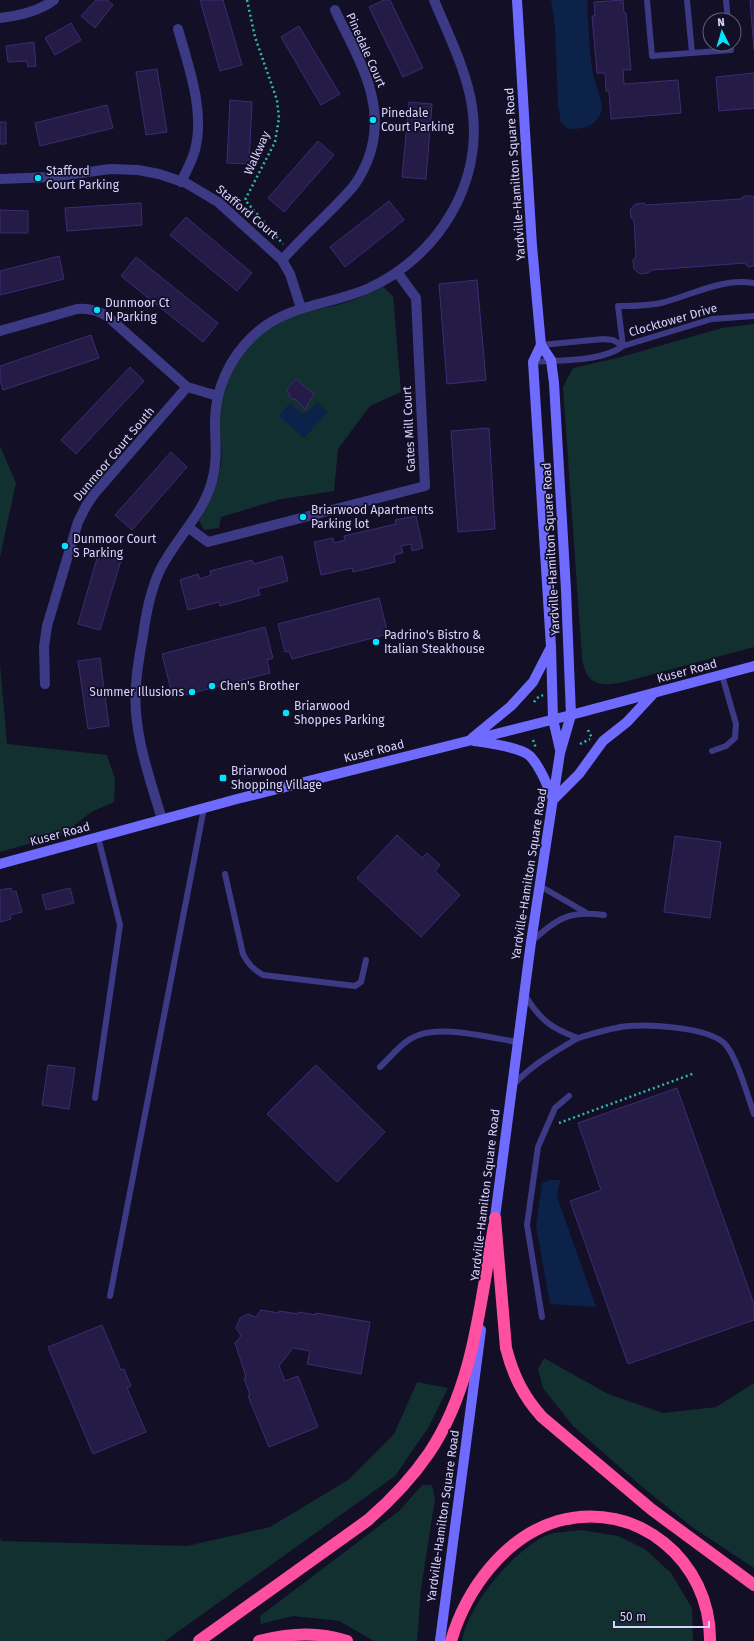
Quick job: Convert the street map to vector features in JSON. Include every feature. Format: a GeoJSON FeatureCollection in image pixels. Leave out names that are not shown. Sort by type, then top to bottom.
{"type":"FeatureCollection","features":[{"type":"Feature","properties":{"kind":"highway"},"geometry":{"type":"LineString","coordinates":[[495,1222],[506,1348],[511,1368],[520,1388],[532,1406],[542,1417],[651,1509],[754,1585]]}},
{"type":"Feature","properties":{"kind":"highway"},"geometry":{"type":"LineString","coordinates":[[198,1641],[368,1520],[396,1494],[429,1452],[451,1412],[467,1369],[495,1222]]}},
{"type":"Feature","properties":{"kind":"highway"},"geometry":{"type":"LineString","coordinates":[[451,1641],[465,1604],[478,1583],[493,1564],[509,1549],[545,1526],[558,1521],[593,1517],[616,1520],[634,1525],[665,1543],[680,1557],[701,1590],[707,1610],[710,1641]]}},
{"type":"Feature","properties":{"kind":"highway"},"geometry":{"type":"LineString","coordinates":[[259,1641],[312,1633],[329,1635],[347,1641]]}},
{"type":"Feature","properties":{"kind":"street"},"geometry":{"type":"LineString","coordinates":[[0,18],[36,10],[54,0]]}},
{"type":"Feature","properties":{"kind":"street"},"geometry":{"type":"LineString","coordinates":[[162,819],[139,729],[136,685],[147,607],[153,585],[162,567],[201,510],[214,477],[216,459],[215,421],[218,396],[229,368],[242,347],[255,333],[270,322],[301,308],[344,297],[368,288],[397,272],[420,254],[434,240],[448,221],[459,200],[467,178],[472,155],[474,132],[468,85],[434,0]]}},
{"type":"Feature","properties":{"kind":"street","name":"Yardville-Hamilton Square Road"},"geometry":{"type":"LineString","coordinates":[[440,1641],[531,942],[560,753],[571,715],[559,467],[551,360],[541,345],[532,246],[517,0]]}},
{"type":"Feature","properties":{"kind":"street","name":"Pinedale Court"},"geometry":{"type":"LineString","coordinates":[[282,260],[352,187],[363,171],[374,137],[375,118],[373,98],[368,80],[335,10]]}},
{"type":"Feature","properties":{"kind":"street"},"geometry":{"type":"LineString","coordinates":[[178,30],[190,74],[198,117],[198,135],[194,151],[181,182]]}},
{"type":"Feature","properties":{"kind":"street","name":"Stafford Court"},"geometry":{"type":"LineString","coordinates":[[0,178],[52,177],[110,169],[152,172],[181,182],[218,202],[282,260],[290,274],[301,308]]}},
{"type":"Feature","properties":{"kind":"street","name":"Gates Mill Court"},"geometry":{"type":"LineString","coordinates":[[189,528],[208,542],[425,486],[416,298],[397,272]]}},
{"type":"Feature","properties":{"kind":"street"},"geometry":{"type":"LineString","coordinates":[[0,331],[77,309],[88,308],[99,311],[107,316],[187,387],[218,396]]}},
{"type":"Feature","properties":{"kind":"street","name":"Yardville-Hamilton Square Road"},"geometry":{"type":"LineString","coordinates":[[541,345],[533,362],[551,647],[553,719],[560,753]]}},
{"type":"Feature","properties":{"kind":"street","name":"Dunmoor Court South"},"geometry":{"type":"LineString","coordinates":[[45,684],[44,647],[47,626],[78,522],[95,493],[187,387]]}},
{"type":"Feature","properties":{"kind":"street"},"geometry":{"type":"LineString","coordinates":[[470,740],[511,706],[533,682],[551,647]]}},
{"type":"Feature","properties":{"kind":"street","name":"Kuser Road"},"geometry":{"type":"LineString","coordinates":[[0,864],[162,819],[571,715],[754,666]]}},
{"type":"Feature","properties":{"kind":"street"},"geometry":{"type":"LineString","coordinates":[[470,740],[508,747],[529,755],[544,778],[553,800],[579,774],[603,741],[627,722],[654,693]]}},
{"type":"Feature","properties":{"kind":"lane"},"geometry":{"type":"LineString","coordinates":[[647,0],[652,56],[705,52]]}},
{"type":"Feature","properties":{"kind":"lane"},"geometry":{"type":"LineString","coordinates":[[687,0],[692,53]]}},
{"type":"Feature","properties":{"kind":"lane"},"geometry":{"type":"LineString","coordinates":[[726,0],[727,12]]}},
{"type":"Feature","properties":{"kind":"lane"},"geometry":{"type":"LineString","coordinates":[[623,346],[618,306],[661,302],[711,286],[731,282],[754,283]]}},
{"type":"Feature","properties":{"kind":"lane","name":"Clocktower Drive"},"geometry":{"type":"LineString","coordinates":[[533,362],[600,356],[614,353],[623,346],[712,319],[754,316]]}},
{"type":"Feature","properties":{"kind":"lane","name":"Clocktower Drive"},"geometry":{"type":"LineString","coordinates":[[541,345],[602,339],[613,340],[623,346]]}},
{"type":"Feature","properties":{"kind":"lane"},"geometry":{"type":"LineString","coordinates":[[712,751],[726,746],[735,738],[736,724],[722,675]]}},
{"type":"Feature","properties":{"kind":"lane"},"geometry":{"type":"LineString","coordinates":[[110,1296],[204,808]]}},
{"type":"Feature","properties":{"kind":"lane"},"geometry":{"type":"LineString","coordinates":[[95,1098],[120,924],[98,837]]}},
{"type":"Feature","properties":{"kind":"lane"},"geometry":{"type":"LineString","coordinates":[[225,874],[243,954],[247,963],[254,970],[262,974],[355,986],[360,982],[366,960]]}},
{"type":"Feature","properties":{"kind":"lane"},"geometry":{"type":"LineString","coordinates":[[540,886],[585,912],[604,915]]}},
{"type":"Feature","properties":{"kind":"lane"},"geometry":{"type":"LineString","coordinates":[[531,942],[551,924],[564,917],[585,912]]}},
{"type":"Feature","properties":{"kind":"lane"},"geometry":{"type":"LineString","coordinates":[[524,994],[536,1014],[562,1033],[578,1038]]}},
{"type":"Feature","properties":{"kind":"lane"},"geometry":{"type":"LineString","coordinates":[[512,1086],[527,1070],[547,1056],[578,1038],[615,1028],[636,1025],[662,1026],[716,1037],[726,1046],[734,1060],[754,1114]]}},
{"type":"Feature","properties":{"kind":"lane"},"geometry":{"type":"LineString","coordinates":[[380,1067],[410,1038],[431,1032],[452,1032],[518,1042]]}},
{"type":"Feature","properties":{"kind":"lane"},"geometry":{"type":"LineString","coordinates":[[542,1317],[527,1225],[538,1147],[556,1108],[569,1096]]}},
{"type":"Feature","properties":{"kind":"path","name":"Walkway"},"geometry":{"type":"LineString","coordinates":[[247,0],[255,37],[277,100],[279,118],[275,142],[245,200],[289,251]]}},
{"type":"Feature","properties":{"kind":"path"},"geometry":{"type":"LineString","coordinates":[[534,702],[537,698],[543,695]]}},
{"type":"Feature","properties":{"kind":"path"},"geometry":{"type":"LineString","coordinates":[[580,744],[593,739],[588,730]]}},
{"type":"Feature","properties":{"kind":"path"},"geometry":{"type":"LineString","coordinates":[[537,747],[541,746]]}},
{"type":"Feature","properties":{"kind":"path"},"geometry":{"type":"LineString","coordinates":[[550,1121],[559,1123],[695,1073]]}},
{"type":"Feature","properties":{"kind":"green space"},"geometry":{"type":"Polygon","coordinates":[[[383,287],[393,296],[401,392],[370,406],[338,449],[334,491],[281,499],[221,517],[219,528],[204,530],[199,521],[210,500],[220,472],[222,453],[219,419],[224,391],[242,353],[251,342],[273,325],[281,321],[314,310],[351,301],[383,287]]]}},
{"type":"Feature","properties":{"kind":"green space"},"geometry":{"type":"Polygon","coordinates":[[[754,324],[754,647],[615,684],[601,684],[595,682],[590,679],[587,674],[582,658],[563,387],[573,368],[621,357],[722,328],[754,324]]]}},
{"type":"Feature","properties":{"kind":"green space"},"geometry":{"type":"Polygon","coordinates":[[[0,446],[16,483],[0,557],[0,446]]]}},
{"type":"Feature","properties":{"kind":"green space"},"geometry":{"type":"Polygon","coordinates":[[[0,664],[7,744],[107,755],[115,779],[114,802],[91,812],[64,834],[0,852],[0,664]]]}},
{"type":"Feature","properties":{"kind":"green space"},"geometry":{"type":"Polygon","coordinates":[[[544,1358],[608,1394],[663,1413],[716,1407],[754,1383],[754,1568],[692,1527],[640,1485],[573,1426],[543,1388],[538,1369],[544,1358]]]}},
{"type":"Feature","properties":{"kind":"green space"},"geometry":{"type":"Polygon","coordinates":[[[417,1382],[448,1388],[428,1428],[395,1476],[165,1641],[0,1641],[0,1537],[1,1541],[187,1546],[270,1527],[348,1480],[394,1434],[417,1382]]]}},
{"type":"Feature","properties":{"kind":"green space"},"geometry":{"type":"Polygon","coordinates":[[[422,1485],[432,1485],[435,1499],[421,1589],[417,1641],[374,1641],[339,1621],[293,1616],[261,1624],[260,1616],[399,1511],[422,1485]]]}},
{"type":"Feature","properties":{"kind":"green space"},"geometry":{"type":"Polygon","coordinates":[[[581,1530],[618,1536],[645,1549],[671,1573],[692,1608],[693,1641],[462,1641],[466,1627],[482,1596],[493,1581],[519,1554],[549,1534],[581,1530]]]}},
{"type":"Feature","properties":{"kind":"water"},"geometry":{"type":"Polygon","coordinates":[[[551,0],[588,0],[587,6],[592,66],[594,79],[601,100],[602,110],[594,123],[578,129],[568,129],[561,122],[558,105],[555,27],[551,0]]]}},
{"type":"Feature","properties":{"kind":"water"},"geometry":{"type":"Polygon","coordinates":[[[317,402],[328,412],[304,438],[279,416],[290,403],[302,413],[308,412],[317,402]]]}},
{"type":"Feature","properties":{"kind":"water"},"geometry":{"type":"Polygon","coordinates":[[[551,1180],[560,1180],[557,1197],[596,1307],[550,1304],[536,1226],[542,1183],[551,1180]]]}},
{"type":"Feature","properties":{"kind":"building"},"geometry":{"type":"Polygon","coordinates":[[[96,0],[107,0],[113,5],[95,28],[81,16],[96,0]]]}},
{"type":"Feature","properties":{"kind":"building"},"geometry":{"type":"Polygon","coordinates":[[[200,0],[223,0],[242,65],[220,71],[200,0]]]}},
{"type":"Feature","properties":{"kind":"building"},"geometry":{"type":"Polygon","coordinates":[[[384,0],[390,0],[423,68],[403,77],[369,7],[384,0]]]}},
{"type":"Feature","properties":{"kind":"building"},"geometry":{"type":"Polygon","coordinates":[[[623,0],[624,13],[626,13],[631,70],[623,70],[624,84],[678,80],[681,113],[611,119],[609,91],[606,91],[605,73],[597,73],[592,16],[595,16],[594,2],[623,0]]]}},
{"type":"Feature","properties":{"kind":"building"},"geometry":{"type":"Polygon","coordinates":[[[750,0],[754,0],[754,50],[750,0]]]}},
{"type":"Feature","properties":{"kind":"building"},"geometry":{"type":"Polygon","coordinates":[[[71,23],[81,40],[55,55],[45,38],[71,23]]]}},
{"type":"Feature","properties":{"kind":"building"},"geometry":{"type":"Polygon","coordinates":[[[299,26],[340,94],[321,105],[281,37],[299,26]]]}},
{"type":"Feature","properties":{"kind":"building"},"geometry":{"type":"Polygon","coordinates":[[[34,42],[36,66],[28,67],[27,61],[8,62],[6,46],[34,42]]]}},
{"type":"Feature","properties":{"kind":"building"},"geometry":{"type":"Polygon","coordinates":[[[157,69],[167,132],[146,135],[136,72],[157,69]]]}},
{"type":"Feature","properties":{"kind":"building"},"geometry":{"type":"Polygon","coordinates":[[[754,73],[754,108],[719,111],[716,77],[754,73]]]}},
{"type":"Feature","properties":{"kind":"building"},"geometry":{"type":"Polygon","coordinates":[[[230,100],[252,102],[249,164],[227,163],[230,100]]]}},
{"type":"Feature","properties":{"kind":"building"},"geometry":{"type":"Polygon","coordinates":[[[409,102],[432,104],[426,179],[402,177],[409,102]]]}},
{"type":"Feature","properties":{"kind":"building"},"geometry":{"type":"Polygon","coordinates":[[[107,105],[113,128],[40,146],[35,123],[107,105]]]}},
{"type":"Feature","properties":{"kind":"building"},"geometry":{"type":"Polygon","coordinates":[[[0,122],[6,122],[6,144],[0,144],[0,122]]]}},
{"type":"Feature","properties":{"kind":"building"},"geometry":{"type":"Polygon","coordinates":[[[318,141],[334,155],[284,212],[268,198],[318,141]]]}},
{"type":"Feature","properties":{"kind":"building"},"geometry":{"type":"Polygon","coordinates":[[[744,196],[754,197],[754,266],[748,267],[745,263],[652,270],[648,273],[640,274],[634,269],[633,260],[636,257],[634,220],[631,218],[630,210],[635,204],[644,203],[646,205],[741,199],[744,196]]]}},
{"type":"Feature","properties":{"kind":"building"},"geometry":{"type":"Polygon","coordinates":[[[389,201],[404,220],[345,267],[330,247],[389,201]]]}},
{"type":"Feature","properties":{"kind":"building"},"geometry":{"type":"Polygon","coordinates":[[[141,203],[142,225],[67,231],[65,208],[141,203]]]}},
{"type":"Feature","properties":{"kind":"building"},"geometry":{"type":"Polygon","coordinates":[[[0,210],[28,211],[28,233],[0,233],[0,210]]]}},
{"type":"Feature","properties":{"kind":"building"},"geometry":{"type":"Polygon","coordinates":[[[186,217],[252,273],[237,291],[170,235],[186,217]]]}},
{"type":"Feature","properties":{"kind":"building"},"geometry":{"type":"Polygon","coordinates":[[[59,256],[64,279],[0,295],[0,271],[59,256]]]}},
{"type":"Feature","properties":{"kind":"building"},"geometry":{"type":"Polygon","coordinates":[[[136,257],[218,323],[203,342],[121,276],[136,257]]]}},
{"type":"Feature","properties":{"kind":"building"},"geometry":{"type":"Polygon","coordinates":[[[477,280],[486,380],[447,384],[439,284],[477,280]]]}},
{"type":"Feature","properties":{"kind":"building"},"geometry":{"type":"Polygon","coordinates":[[[91,335],[99,358],[3,390],[0,380],[0,366],[91,335]]]}},
{"type":"Feature","properties":{"kind":"building"},"geometry":{"type":"Polygon","coordinates":[[[130,367],[144,381],[76,454],[61,440],[130,367]]]}},
{"type":"Feature","properties":{"kind":"building"},"geometry":{"type":"Polygon","coordinates":[[[296,379],[314,394],[305,409],[295,399],[294,400],[289,396],[290,394],[286,390],[296,379]]]}},
{"type":"Feature","properties":{"kind":"building"},"geometry":{"type":"Polygon","coordinates":[[[489,428],[495,529],[458,532],[451,431],[489,428]]]}},
{"type":"Feature","properties":{"kind":"building"},"geometry":{"type":"Polygon","coordinates":[[[171,452],[187,467],[132,530],[115,515],[171,452]]]}},
{"type":"Feature","properties":{"kind":"building"},"geometry":{"type":"Polygon","coordinates":[[[416,516],[423,548],[412,551],[411,544],[401,546],[403,553],[394,555],[395,562],[353,572],[352,568],[321,575],[314,542],[333,538],[334,543],[345,540],[344,536],[396,524],[395,520],[416,516]]]}},
{"type":"Feature","properties":{"kind":"building"},"geometry":{"type":"Polygon","coordinates":[[[99,551],[122,557],[100,630],[78,624],[99,551]]]}},
{"type":"Feature","properties":{"kind":"building"},"geometry":{"type":"Polygon","coordinates":[[[282,556],[288,581],[258,589],[260,595],[220,606],[219,602],[188,610],[180,580],[198,574],[200,579],[211,575],[210,571],[252,560],[254,564],[282,556]]]}},
{"type":"Feature","properties":{"kind":"building"},"geometry":{"type":"Polygon","coordinates":[[[379,598],[388,634],[292,659],[289,651],[285,652],[278,624],[379,598]]]}},
{"type":"Feature","properties":{"kind":"building"},"geometry":{"type":"Polygon","coordinates":[[[265,627],[273,658],[267,660],[270,673],[173,698],[162,654],[265,627]]]}},
{"type":"Feature","properties":{"kind":"building"},"geometry":{"type":"Polygon","coordinates":[[[100,658],[109,726],[88,729],[78,661],[100,658]]]}},
{"type":"Feature","properties":{"kind":"building"},"geometry":{"type":"Polygon","coordinates":[[[397,835],[422,858],[427,853],[440,865],[435,871],[460,895],[421,937],[357,878],[397,835]]]}},
{"type":"Feature","properties":{"kind":"building"},"geometry":{"type":"Polygon","coordinates":[[[675,836],[721,842],[710,918],[664,912],[675,836]]]}},
{"type":"Feature","properties":{"kind":"building"},"geometry":{"type":"Polygon","coordinates":[[[11,888],[12,892],[16,891],[22,912],[10,915],[11,919],[0,922],[0,890],[11,888]]]}},
{"type":"Feature","properties":{"kind":"building"},"geometry":{"type":"Polygon","coordinates":[[[70,888],[74,903],[46,910],[42,895],[70,888]]]}},
{"type":"Feature","properties":{"kind":"building"},"geometry":{"type":"Polygon","coordinates":[[[48,1065],[75,1068],[69,1109],[42,1105],[48,1065]]]}},
{"type":"Feature","properties":{"kind":"building"},"geometry":{"type":"Polygon","coordinates":[[[316,1065],[385,1132],[337,1182],[267,1114],[316,1065]]]}},
{"type":"Feature","properties":{"kind":"building"},"geometry":{"type":"Polygon","coordinates":[[[677,1088],[754,1304],[754,1320],[628,1364],[570,1201],[601,1190],[578,1123],[677,1088]]]}},
{"type":"Feature","properties":{"kind":"building"},"geometry":{"type":"Polygon","coordinates":[[[261,1310],[279,1313],[279,1311],[298,1314],[298,1312],[316,1315],[316,1313],[370,1322],[361,1374],[307,1364],[310,1351],[293,1348],[279,1366],[285,1381],[298,1376],[318,1427],[269,1447],[248,1396],[250,1395],[244,1378],[246,1377],[235,1343],[241,1336],[236,1328],[240,1318],[248,1314],[256,1317],[261,1310]]]}},
{"type":"Feature","properties":{"kind":"building"},"geometry":{"type":"Polygon","coordinates":[[[102,1325],[121,1370],[124,1369],[131,1386],[127,1388],[146,1432],[93,1454],[48,1347],[102,1325]]]}},
{"type":"Feature","properties":{"kind":"place","name":"Pinedale Court Parking"},"geometry":{"type":"Point","coordinates":[373,120]}},
{"type":"Feature","properties":{"kind":"place","name":"Stafford Court Parking"},"geometry":{"type":"Point","coordinates":[38,178]}},
{"type":"Feature","properties":{"kind":"place","name":"Dunmoor Ct N Parking"},"geometry":{"type":"Point","coordinates":[97,310]}},
{"type":"Feature","properties":{"kind":"place","name":"Briarwood Apartments Parking lot"},"geometry":{"type":"Point","coordinates":[303,517]}},
{"type":"Feature","properties":{"kind":"place","name":"Dunmoor Court S Parking"},"geometry":{"type":"Point","coordinates":[65,546]}},
{"type":"Feature","properties":{"kind":"place","name":"Padrino's Bistro & Italian Steakhouse"},"geometry":{"type":"Point","coordinates":[376,642]}},
{"type":"Feature","properties":{"kind":"place","name":"Chen's Brother"},"geometry":{"type":"Point","coordinates":[212,686]}},
{"type":"Feature","properties":{"kind":"place","name":"Summer Illusions"},"geometry":{"type":"Point","coordinates":[192,692]}},
{"type":"Feature","properties":{"kind":"place","name":"Briarwood Shoppes Parking"},"geometry":{"type":"Point","coordinates":[286,713]}},
{"type":"Feature","properties":{"kind":"place","name":"Briarwood Shopping Village"},"geometry":{"type":"Point","coordinates":[223,778]}}]}
